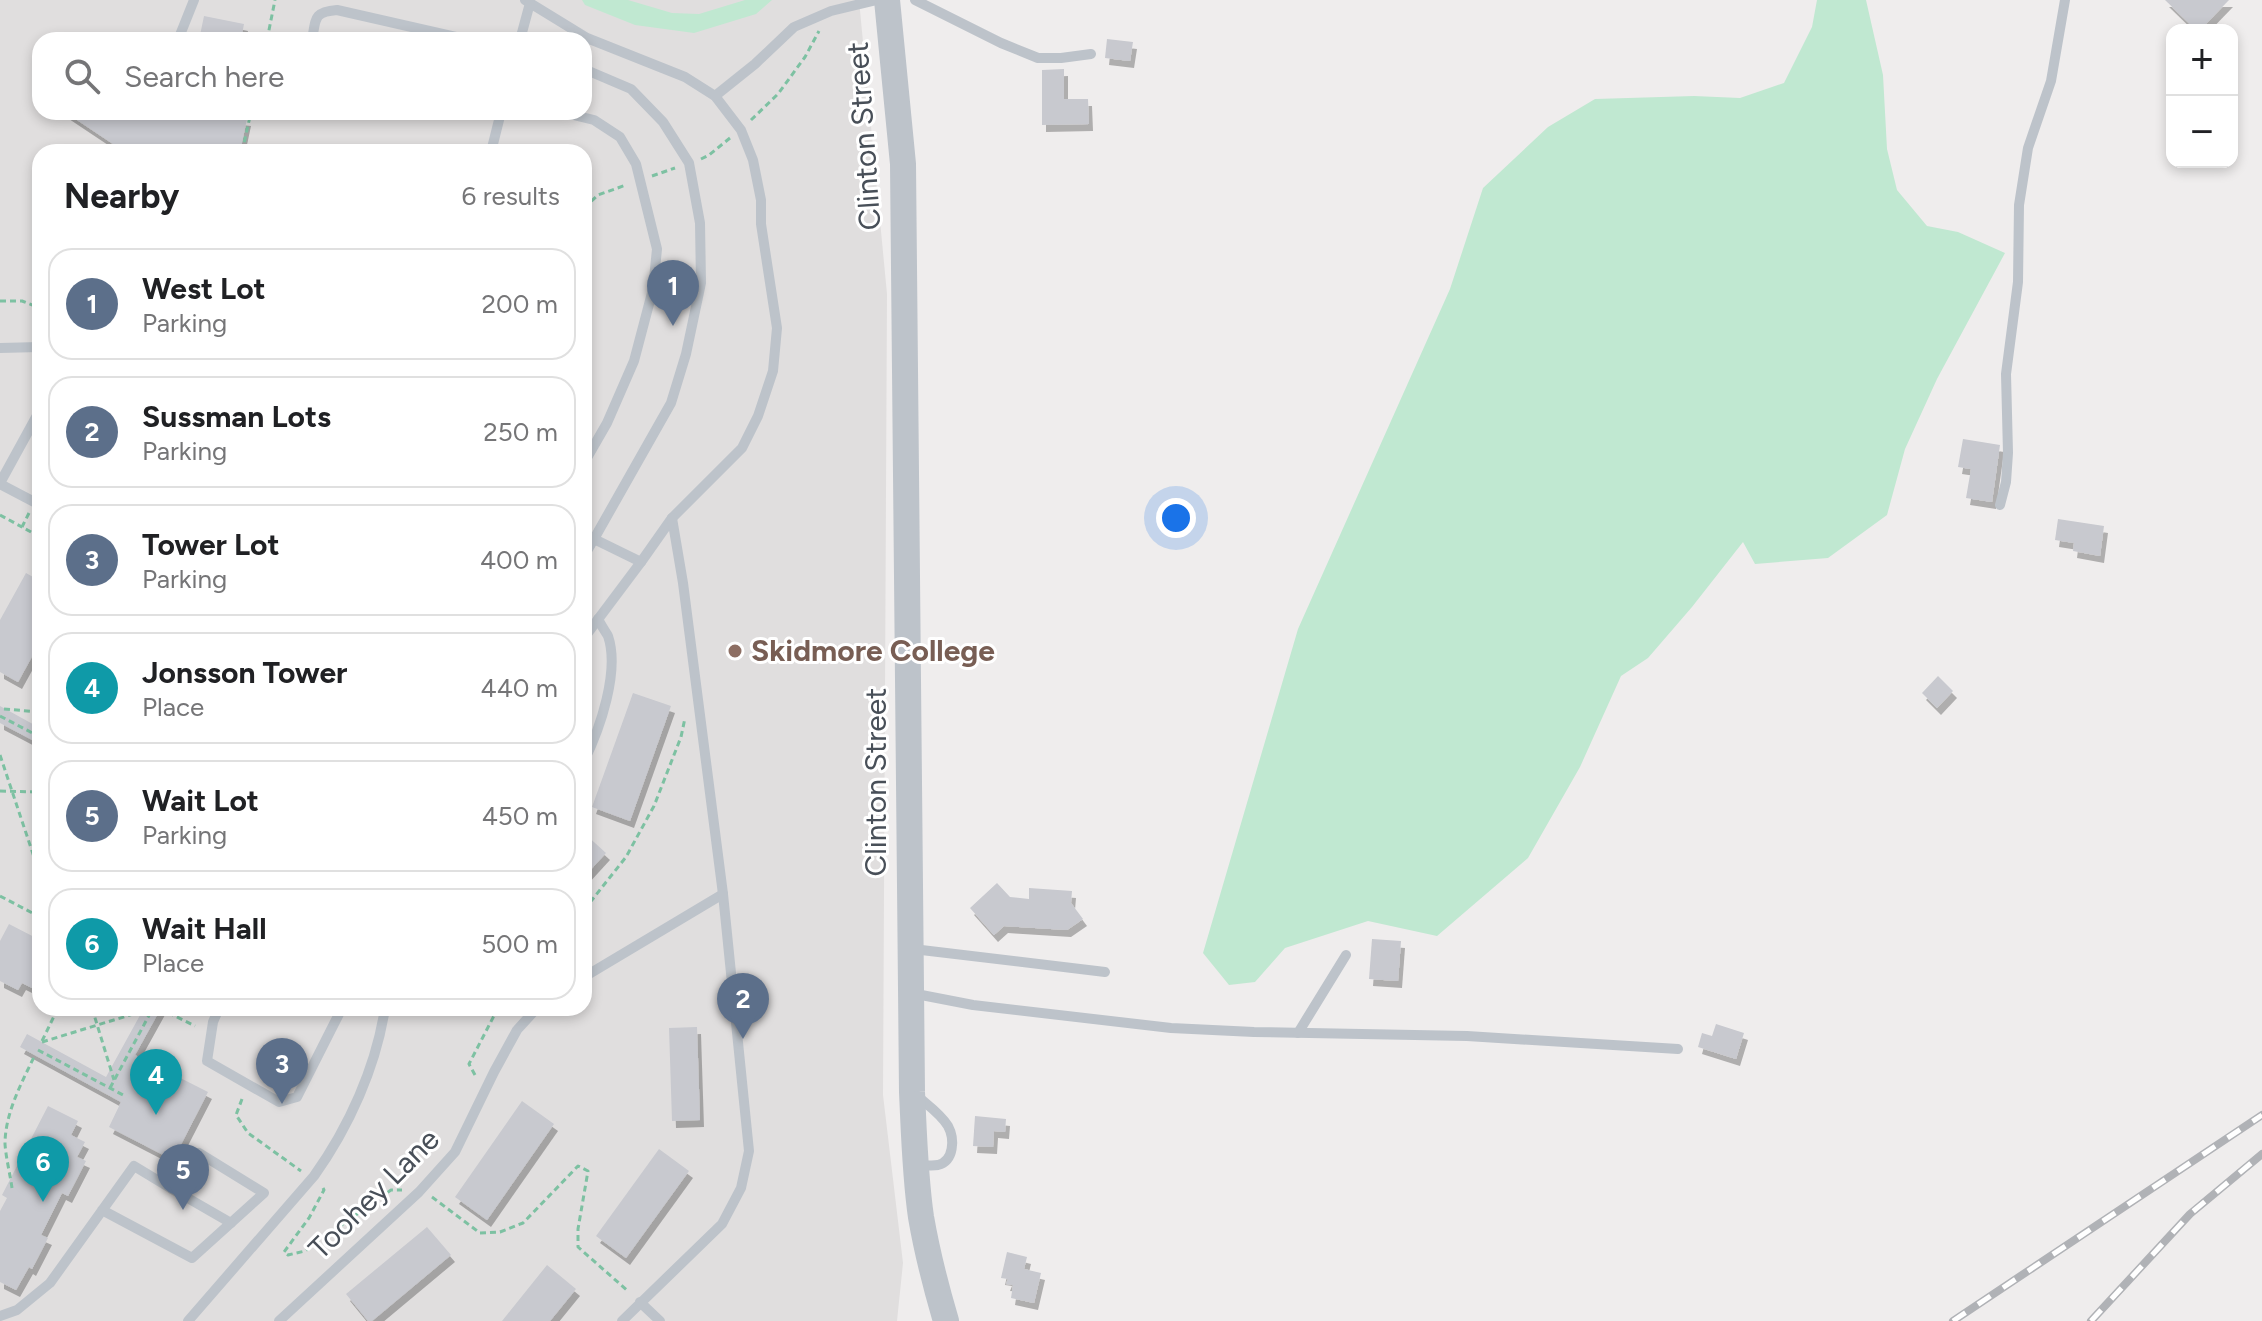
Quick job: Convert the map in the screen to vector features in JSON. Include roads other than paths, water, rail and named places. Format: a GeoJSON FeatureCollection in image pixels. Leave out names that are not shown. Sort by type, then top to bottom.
{"type":"FeatureCollection","features":[{"type":"Feature","properties":{"kind":"street","name":"Clinton Street"},"geometry":{"type":"LineString","coordinates":[[887,0],[903,164],[912,1092],[921,1217],[941,1316]]}},
{"type":"Feature","properties":{"kind":"lane"},"geometry":{"type":"LineString","coordinates":[[181,32],[194,0]]}},
{"type":"Feature","properties":{"kind":"lane"},"geometry":{"type":"LineString","coordinates":[[715,96],[794,27],[831,11],[877,0]]}},
{"type":"Feature","properties":{"kind":"lane"},"geometry":{"type":"LineString","coordinates":[[915,0],[1038,58],[1091,54]]}},
{"type":"Feature","properties":{"kind":"lane"},"geometry":{"type":"LineString","coordinates":[[2000,505],[2006,482],[2008,453],[2006,374],[2018,282],[2021,190],[2028,148],[2051,81],[2065,0]]}},
{"type":"Feature","properties":{"kind":"lane"},"geometry":{"type":"LineString","coordinates":[[521,32],[527,1],[577,32]]}},
{"type":"Feature","properties":{"kind":"lane"},"geometry":{"type":"LineString","coordinates":[[313,32],[316,18],[322,12],[337,10],[434,32]]}},
{"type":"Feature","properties":{"kind":"lane"},"geometry":{"type":"LineString","coordinates":[[592,40],[685,77],[715,96],[741,130],[753,160],[761,200],[761,224],[777,328],[773,371],[758,416],[742,448],[672,518],[592,627]]}},
{"type":"Feature","properties":{"kind":"lane"},"geometry":{"type":"LineString","coordinates":[[592,72],[631,89],[663,122],[689,163],[700,223],[701,283],[686,354],[671,403],[592,542]]}},
{"type":"Feature","properties":{"kind":"lane"},"geometry":{"type":"LineString","coordinates":[[493,144],[499,120]]}},
{"type":"Feature","properties":{"kind":"lane"},"geometry":{"type":"LineString","coordinates":[[592,120],[620,137],[636,164],[657,249],[653,289],[634,361],[592,449]]}},
{"type":"Feature","properties":{"kind":"lane"},"geometry":{"type":"LineString","coordinates":[[0,348],[32,347]]}},
{"type":"Feature","properties":{"kind":"lane"},"geometry":{"type":"LineString","coordinates":[[32,425],[0,483],[32,501]]}},
{"type":"Feature","properties":{"kind":"lane"},"geometry":{"type":"LineString","coordinates":[[622,1321],[722,1224],[741,1188],[749,1151],[723,894],[672,518]]}},
{"type":"Feature","properties":{"kind":"lane"},"geometry":{"type":"LineString","coordinates":[[594,539],[641,562]]}},
{"type":"Feature","properties":{"kind":"lane"},"geometry":{"type":"LineString","coordinates":[[592,745],[606,700],[612,664],[608,637],[598,619]]}},
{"type":"Feature","properties":{"kind":"lane"},"geometry":{"type":"LineString","coordinates":[[592,972],[723,894]]}},
{"type":"Feature","properties":{"kind":"lane"},"geometry":{"type":"LineString","coordinates":[[910,949],[1105,972]]}},
{"type":"Feature","properties":{"kind":"lane"},"geometry":{"type":"LineString","coordinates":[[1298,1033],[1346,955]]}},
{"type":"Feature","properties":{"kind":"lane"},"geometry":{"type":"LineString","coordinates":[[910,992],[973,1005],[1171,1028],[1467,1036],[1678,1049]]}},
{"type":"Feature","properties":{"kind":"lane"},"geometry":{"type":"LineString","coordinates":[[216,1016],[207,1061],[279,1102],[297,1097],[338,1016]]}},
{"type":"Feature","properties":{"kind":"lane"},"geometry":{"type":"LineString","coordinates":[[188,1321],[329,1156],[365,1081],[384,1016]]}},
{"type":"Feature","properties":{"kind":"lane","name":"Toohey Lane"},"geometry":{"type":"LineString","coordinates":[[279,1321],[419,1192],[455,1152],[517,1030],[530,1016]]}},
{"type":"Feature","properties":{"kind":"lane"},"geometry":{"type":"LineString","coordinates":[[912,1092],[949,1127],[952,1141],[949,1157],[941,1165],[916,1165]]}},
{"type":"Feature","properties":{"kind":"lane"},"geometry":{"type":"LineString","coordinates":[[102,1210],[192,1258],[264,1193],[199,1153],[172,1189]]}},
{"type":"Feature","properties":{"kind":"lane"},"geometry":{"type":"LineString","coordinates":[[0,1316],[17,1310],[50,1283],[134,1166],[231,1223]]}},
{"type":"Feature","properties":{"kind":"lane"},"geometry":{"type":"LineString","coordinates":[[640,1302],[660,1321]]}},
{"type":"Feature","properties":{"kind":"railway"},"geometry":{"type":"LineString","coordinates":[[1953,1321],[2262,1115]]}},
{"type":"Feature","properties":{"kind":"railway"},"geometry":{"type":"LineString","coordinates":[[2091,1321],[2190,1214],[2262,1154]]}},
{"type":"Feature","properties":{"kind":"place","name":"West Lot"},"geometry":{"type":"Point","coordinates":[673,326]}},
{"type":"Feature","properties":{"kind":"place","name":"Skidmore College"},"geometry":{"type":"Point","coordinates":[735,651]}},
{"type":"Feature","properties":{"kind":"place","name":"Sussman Lots"},"geometry":{"type":"Point","coordinates":[743,1039]}},
{"type":"Feature","properties":{"kind":"place","name":"Tower Lot"},"geometry":{"type":"Point","coordinates":[282,1104]}},
{"type":"Feature","properties":{"kind":"place","name":"Jonsson Tower"},"geometry":{"type":"Point","coordinates":[156,1115]}},
{"type":"Feature","properties":{"kind":"place","name":"Wait Hall"},"geometry":{"type":"Point","coordinates":[43,1202]}},
{"type":"Feature","properties":{"kind":"place","name":"Wait Lot"},"geometry":{"type":"Point","coordinates":[183,1210]}}]}
